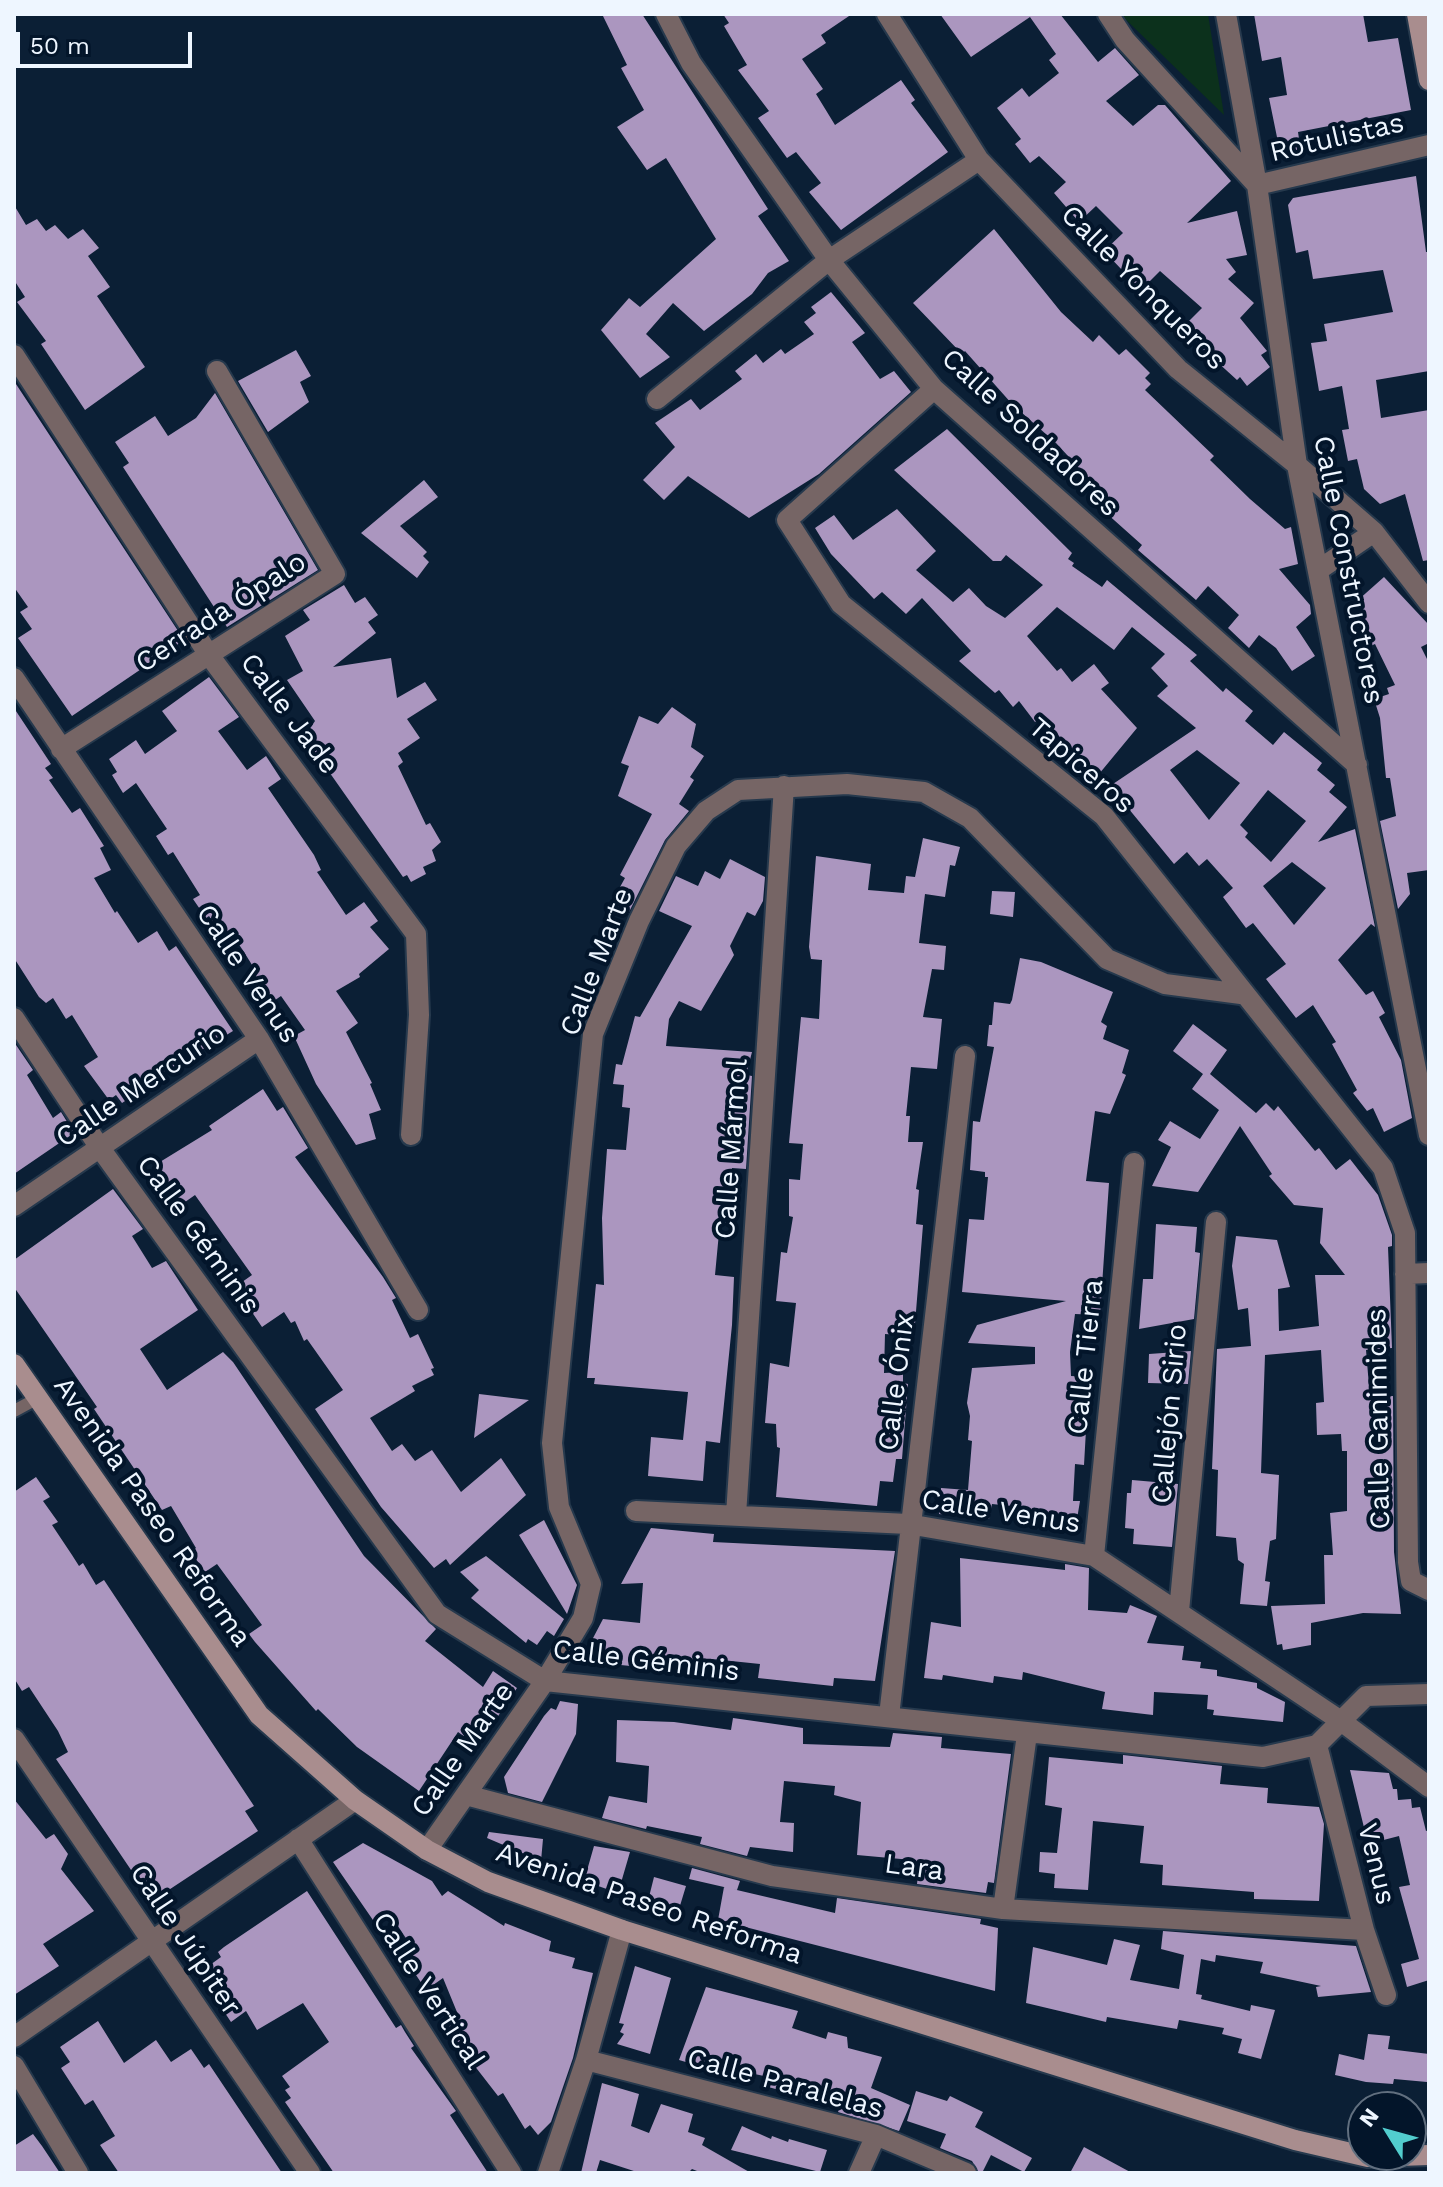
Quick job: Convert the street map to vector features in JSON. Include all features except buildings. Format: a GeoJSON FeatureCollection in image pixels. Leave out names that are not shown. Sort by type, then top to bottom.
{"type":"FeatureCollection","features":[{"type":"Feature","properties":{"kind":"main road"},"geometry":{"type":"LineString","coordinates":[[1417,14],[1429,80]]}},
{"type":"Feature","properties":{"kind":"main road","name":"Avenida Paseo Reforma"},"geometry":{"type":"LineString","coordinates":[[14,1364],[259,1715],[355,1800],[427,1850],[488,1882],[622,1930],[1295,2140],[1368,2157],[1429,2155]]}},
{"type":"Feature","properties":{"kind":"street","name":"Calle Soldadores"},"geometry":{"type":"LineString","coordinates":[[666,14],[691,63],[829,260],[934,389],[1357,765]]}},
{"type":"Feature","properties":{"kind":"street","name":"Calle Yonqueros"},"geometry":{"type":"LineString","coordinates":[[887,14],[979,160],[1178,369],[1374,532],[1429,603]]}},
{"type":"Feature","properties":{"kind":"street"},"geometry":{"type":"LineString","coordinates":[[1108,14],[1125,40],[1257,185]]}},
{"type":"Feature","properties":{"kind":"street","name":"Calle Constructores"},"geometry":{"type":"LineString","coordinates":[[1226,14],[1257,185],[1297,465],[1320,569],[1429,1135]]}},
{"type":"Feature","properties":{"kind":"street","name":"Rotulistas"},"geometry":{"type":"LineString","coordinates":[[1257,185],[1429,145]]}},
{"type":"Feature","properties":{"kind":"street"},"geometry":{"type":"LineString","coordinates":[[657,399],[829,260],[979,160]]}},
{"type":"Feature","properties":{"kind":"street","name":"Calle Jade"},"geometry":{"type":"LineString","coordinates":[[14,355],[209,655],[416,934],[419,1015],[411,1135]]}},
{"type":"Feature","properties":{"kind":"street","name":"Cerrada Ópalo"},"geometry":{"type":"LineString","coordinates":[[61,749],[335,574],[217,371]]}},
{"type":"Feature","properties":{"kind":"street","name":"Tapiceros"},"geometry":{"type":"LineString","coordinates":[[934,389],[787,520],[841,604],[1104,816],[1241,994],[1383,1168],[1405,1233],[1405,1274]]}},
{"type":"Feature","properties":{"kind":"street"},"geometry":{"type":"LineString","coordinates":[[1320,569],[1374,532]]}},
{"type":"Feature","properties":{"kind":"street","name":"Calle Venus"},"geometry":{"type":"LineString","coordinates":[[14,678],[259,1039],[418,1310]]}},
{"type":"Feature","properties":{"kind":"street","name":"Calle Marte"},"geometry":{"type":"LineString","coordinates":[[427,1850],[545,1681],[583,1618],[591,1584],[559,1507],[552,1443],[593,1034],[639,921],[676,846],[706,811],[738,790],[847,784],[924,792],[970,818],[1107,959],[1165,984],[1241,994]]}},
{"type":"Feature","properties":{"kind":"street","name":"Calle Mármol"},"geometry":{"type":"LineString","coordinates":[[736,1515],[784,786]]}},
{"type":"Feature","properties":{"kind":"street","name":"Calle Géminis"},"geometry":{"type":"LineString","coordinates":[[14,1018],[100,1148],[437,1614],[545,1681],[1263,1757],[1317,1745]]}},
{"type":"Feature","properties":{"kind":"street","name":"Calle Mercurio"},"geometry":{"type":"LineString","coordinates":[[14,1206],[259,1039]]}},
{"type":"Feature","properties":{"kind":"street","name":"Calle Ónix"},"geometry":{"type":"LineString","coordinates":[[889,1716],[908,1524],[965,1056]]}},
{"type":"Feature","properties":{"kind":"street","name":"Calle Tierra"},"geometry":{"type":"LineString","coordinates":[[1094,1556],[1134,1163]]}},
{"type":"Feature","properties":{"kind":"street","name":"Callejón Sirio"},"geometry":{"type":"LineString","coordinates":[[1179,1611],[1216,1222]]}},
{"type":"Feature","properties":{"kind":"street"},"geometry":{"type":"LineString","coordinates":[[1405,1274],[1429,1273]]}},
{"type":"Feature","properties":{"kind":"street","name":"Calle Ganimides"},"geometry":{"type":"LineString","coordinates":[[1405,1274],[1408,1562],[1411,1581],[1429,1590]]}},
{"type":"Feature","properties":{"kind":"street","name":"Calle Venus"},"geometry":{"type":"LineString","coordinates":[[636,1511],[908,1524],[1094,1556],[1341,1721],[1429,1787]]}},
{"type":"Feature","properties":{"kind":"street"},"geometry":{"type":"LineString","coordinates":[[1317,1745],[1366,1696],[1429,1694]]}},
{"type":"Feature","properties":{"kind":"street"},"geometry":{"type":"LineString","coordinates":[[1003,1909],[1027,1734]]}},
{"type":"Feature","properties":{"kind":"street","name":"Calle Júpiter"},"geometry":{"type":"LineString","coordinates":[[14,1739],[310,2173]]}},
{"type":"Feature","properties":{"kind":"street","name":"Venus"},"geometry":{"type":"LineString","coordinates":[[1317,1745],[1364,1930],[1386,1995]]}},
{"type":"Feature","properties":{"kind":"street","name":"Lara"},"geometry":{"type":"LineString","coordinates":[[466,1795],[772,1876],[1003,1909],[1364,1930]]}},
{"type":"Feature","properties":{"kind":"street"},"geometry":{"type":"LineString","coordinates":[[14,2037],[355,1800]]}},
{"type":"Feature","properties":{"kind":"street","name":"Calle Vertical"},"geometry":{"type":"LineString","coordinates":[[298,1839],[511,2173]]}},
{"type":"Feature","properties":{"kind":"street"},"geometry":{"type":"LineString","coordinates":[[548,2173],[586,2060],[622,1930]]}},
{"type":"Feature","properties":{"kind":"street","name":"Calle Paralelas"},"geometry":{"type":"LineString","coordinates":[[586,2060],[876,2135],[966,2173]]}},
{"type":"Feature","properties":{"kind":"street"},"geometry":{"type":"LineString","coordinates":[[14,2066],[78,2173]]}},
{"type":"Feature","properties":{"kind":"street"},"geometry":{"type":"LineString","coordinates":[[859,2173],[876,2135]]}},
{"type":"Feature","properties":{"kind":"lane"},"geometry":{"type":"LineString","coordinates":[[14,1411],[38,1398]]}},
{"type":"Feature","properties":{"kind":"green space"},"geometry":{"type":"Polygon","coordinates":[[[1120,14],[1208,14],[1224,115],[1120,14]]]}}]}
